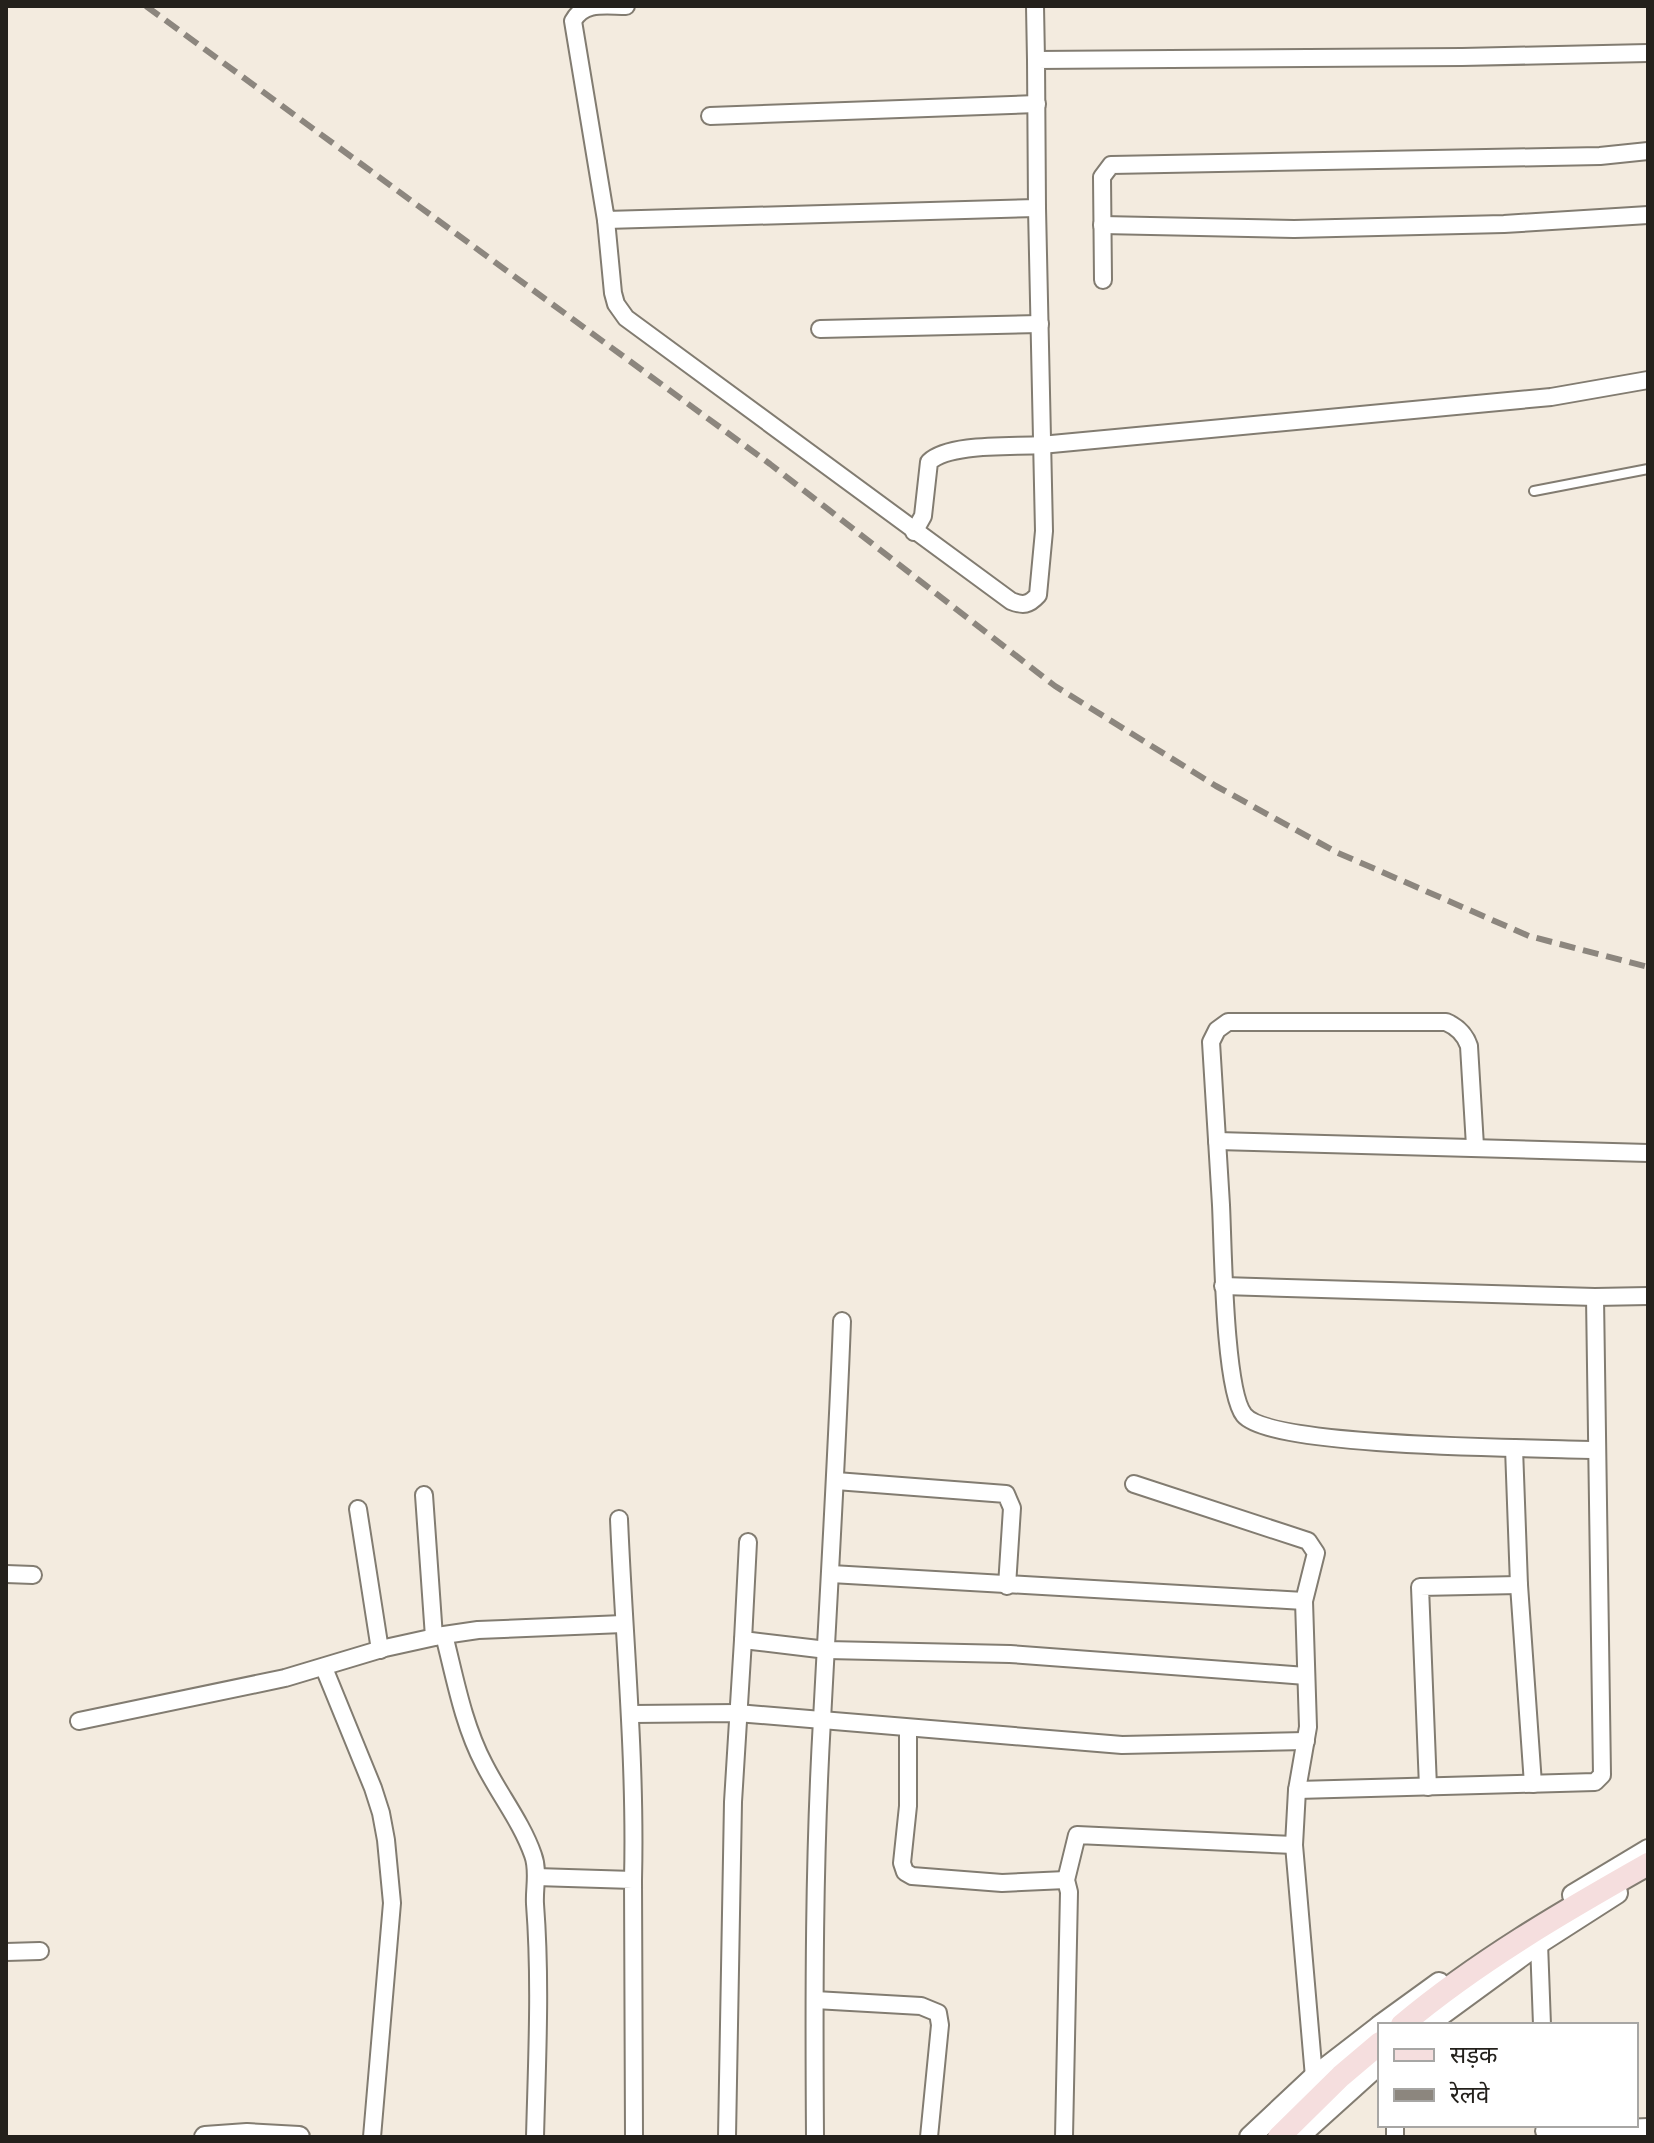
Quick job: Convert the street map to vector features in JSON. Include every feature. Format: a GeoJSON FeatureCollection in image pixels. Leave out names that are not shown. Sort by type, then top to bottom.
{"type":"FeatureCollection","features":[{"type":"Feature","properties":{"kind":"main road"},"geometry":{"type":"LineString","coordinates":[[1404,2023],[1424,2006],[1557,1915],[1648,1864]]}},
{"type":"Feature","properties":{"kind":"main road"},"geometry":{"type":"LineString","coordinates":[[1279,2137],[1378,2045]]}},
{"type":"Feature","properties":{"kind":"street"},"geometry":{"type":"LineString","coordinates":[[626,6],[587,7],[578,11],[573,21],[606,220],[616,304],[626,318],[914,532],[1020,605],[1031,603],[1038,595],[1044,531],[1035,6]]}},
{"type":"Feature","properties":{"kind":"street"},"geometry":{"type":"LineString","coordinates":[[1036,60],[1648,53]]}},
{"type":"Feature","properties":{"kind":"street"},"geometry":{"type":"LineString","coordinates":[[710,116],[1037,104]]}},
{"type":"Feature","properties":{"kind":"street"},"geometry":{"type":"LineString","coordinates":[[1103,280],[1102,177],[1111,165],[1600,156],[1648,151]]}},
{"type":"Feature","properties":{"kind":"street"},"geometry":{"type":"LineString","coordinates":[[606,220],[1037,208]]}},
{"type":"Feature","properties":{"kind":"street"},"geometry":{"type":"LineString","coordinates":[[1102,225],[1294,229],[1504,224],[1648,215]]}},
{"type":"Feature","properties":{"kind":"street"},"geometry":{"type":"LineString","coordinates":[[820,329],[1040,324]]}},
{"type":"Feature","properties":{"kind":"street"},"geometry":{"type":"LineString","coordinates":[[914,532],[923,516],[929,462],[936,455],[962,450],[1551,397],[1648,380]]}},
{"type":"Feature","properties":{"kind":"street"},"geometry":{"type":"LineString","coordinates":[[1475,1146],[1469,1046],[1460,1031],[1446,1022],[1228,1022],[1217,1030],[1211,1042],[1223,1286],[1235,1395],[1245,1415],[1263,1427],[1329,1439],[1597,1450]]}},
{"type":"Feature","properties":{"kind":"street"},"geometry":{"type":"LineString","coordinates":[[1217,1141],[1648,1153]]}},
{"type":"Feature","properties":{"kind":"street"},"geometry":{"type":"LineString","coordinates":[[1223,1286],[1648,1296]]}},
{"type":"Feature","properties":{"kind":"street"},"geometry":{"type":"LineString","coordinates":[[1297,1790],[1595,1782],[1602,1775],[1595,1297]]}},
{"type":"Feature","properties":{"kind":"street"},"geometry":{"type":"LineString","coordinates":[[815,2137],[822,1722],[842,1321]]}},
{"type":"Feature","properties":{"kind":"street"},"geometry":{"type":"LineString","coordinates":[[1514,1448],[1519,1585],[1533,1784]]}},
{"type":"Feature","properties":{"kind":"street"},"geometry":{"type":"LineString","coordinates":[[836,1481],[1006,1494],[1012,1508],[1007,1586]]}},
{"type":"Feature","properties":{"kind":"street"},"geometry":{"type":"LineString","coordinates":[[1134,1484],[1308,1541],[1316,1553],[1304,1601],[1306,1741],[1297,1790],[1294,1845],[1314,2077]]}},
{"type":"Feature","properties":{"kind":"street"},"geometry":{"type":"LineString","coordinates":[[424,1495],[439,1636],[483,1762],[533,1854],[539,1953],[535,2137]]}},
{"type":"Feature","properties":{"kind":"street"},"geometry":{"type":"LineString","coordinates":[[358,1509],[380,1650]]}},
{"type":"Feature","properties":{"kind":"street"},"geometry":{"type":"LineString","coordinates":[[619,1519],[623,1624],[632,1714],[634,2137]]}},
{"type":"Feature","properties":{"kind":"street"},"geometry":{"type":"LineString","coordinates":[[727,2137],[737,1713],[748,1542]]}},
{"type":"Feature","properties":{"kind":"street"},"geometry":{"type":"LineString","coordinates":[[6,1574],[33,1575]]}},
{"type":"Feature","properties":{"kind":"street"},"geometry":{"type":"LineString","coordinates":[[831,1574],[1304,1601]]}},
{"type":"Feature","properties":{"kind":"street"},"geometry":{"type":"LineString","coordinates":[[1428,1787],[1420,1587],[1519,1585]]}},
{"type":"Feature","properties":{"kind":"street"},"geometry":{"type":"LineString","coordinates":[[79,1721],[225,1692],[439,1636],[478,1630],[623,1624]]}},
{"type":"Feature","properties":{"kind":"street"},"geometry":{"type":"LineString","coordinates":[[743,1640],[827,1650],[1010,1654],[1306,1676]]}},
{"type":"Feature","properties":{"kind":"street"},"geometry":{"type":"LineString","coordinates":[[324,1668],[373,1788],[386,1840],[392,1903],[372,2137]]}},
{"type":"Feature","properties":{"kind":"street"},"geometry":{"type":"LineString","coordinates":[[632,1714],[737,1713],[1122,1745],[1306,1741]]}},
{"type":"Feature","properties":{"kind":"street"},"geometry":{"type":"LineString","coordinates":[[908,1729],[908,1806],[902,1863],[905,1872],[912,1876],[966,1882],[1066,1880]]}},
{"type":"Feature","properties":{"kind":"street"},"geometry":{"type":"LineString","coordinates":[[1064,2137],[1069,1892],[1066,1880],[1077,1835],[1294,1845]]}},
{"type":"Feature","properties":{"kind":"street"},"geometry":{"type":"LineString","coordinates":[[1383,2023],[1515,1930],[1648,1850]]}},
{"type":"Feature","properties":{"kind":"street"},"geometry":{"type":"LineString","coordinates":[[1430,2023],[1539,1943],[1648,1874]]}},
{"type":"Feature","properties":{"kind":"street"},"geometry":{"type":"LineString","coordinates":[[536,1877],[633,1880]]}},
{"type":"Feature","properties":{"kind":"street"},"geometry":{"type":"LineString","coordinates":[[1539,1943],[1542,2023]]}},
{"type":"Feature","properties":{"kind":"street"},"geometry":{"type":"LineString","coordinates":[[6,1952],[40,1951]]}},
{"type":"Feature","properties":{"kind":"street"},"geometry":{"type":"LineString","coordinates":[[815,2000],[921,2006],[938,2013],[940,2025],[929,2137]]}},
{"type":"Feature","properties":{"kind":"street"},"geometry":{"type":"LineString","coordinates":[[1250,2137],[1314,2077],[1378,2027]]}},
{"type":"Feature","properties":{"kind":"street"},"geometry":{"type":"LineString","coordinates":[[1307,2132],[1378,2065]]}},
{"type":"Feature","properties":{"kind":"street"},"geometry":{"type":"LineString","coordinates":[[1544,2131],[1621,2133],[1648,2127]]}},
{"type":"Feature","properties":{"kind":"street"},"geometry":{"type":"LineString","coordinates":[[205,2137],[299,2137]]}},
{"type":"Feature","properties":{"kind":"lane"},"geometry":{"type":"LineString","coordinates":[[1534,491],[1648,469]]}},
{"type":"Feature","properties":{"kind":"railway"},"geometry":{"type":"LineString","coordinates":[[146,6],[770,464],[1055,686],[1216,786],[1336,852],[1529,936],[1648,967]]}}]}
